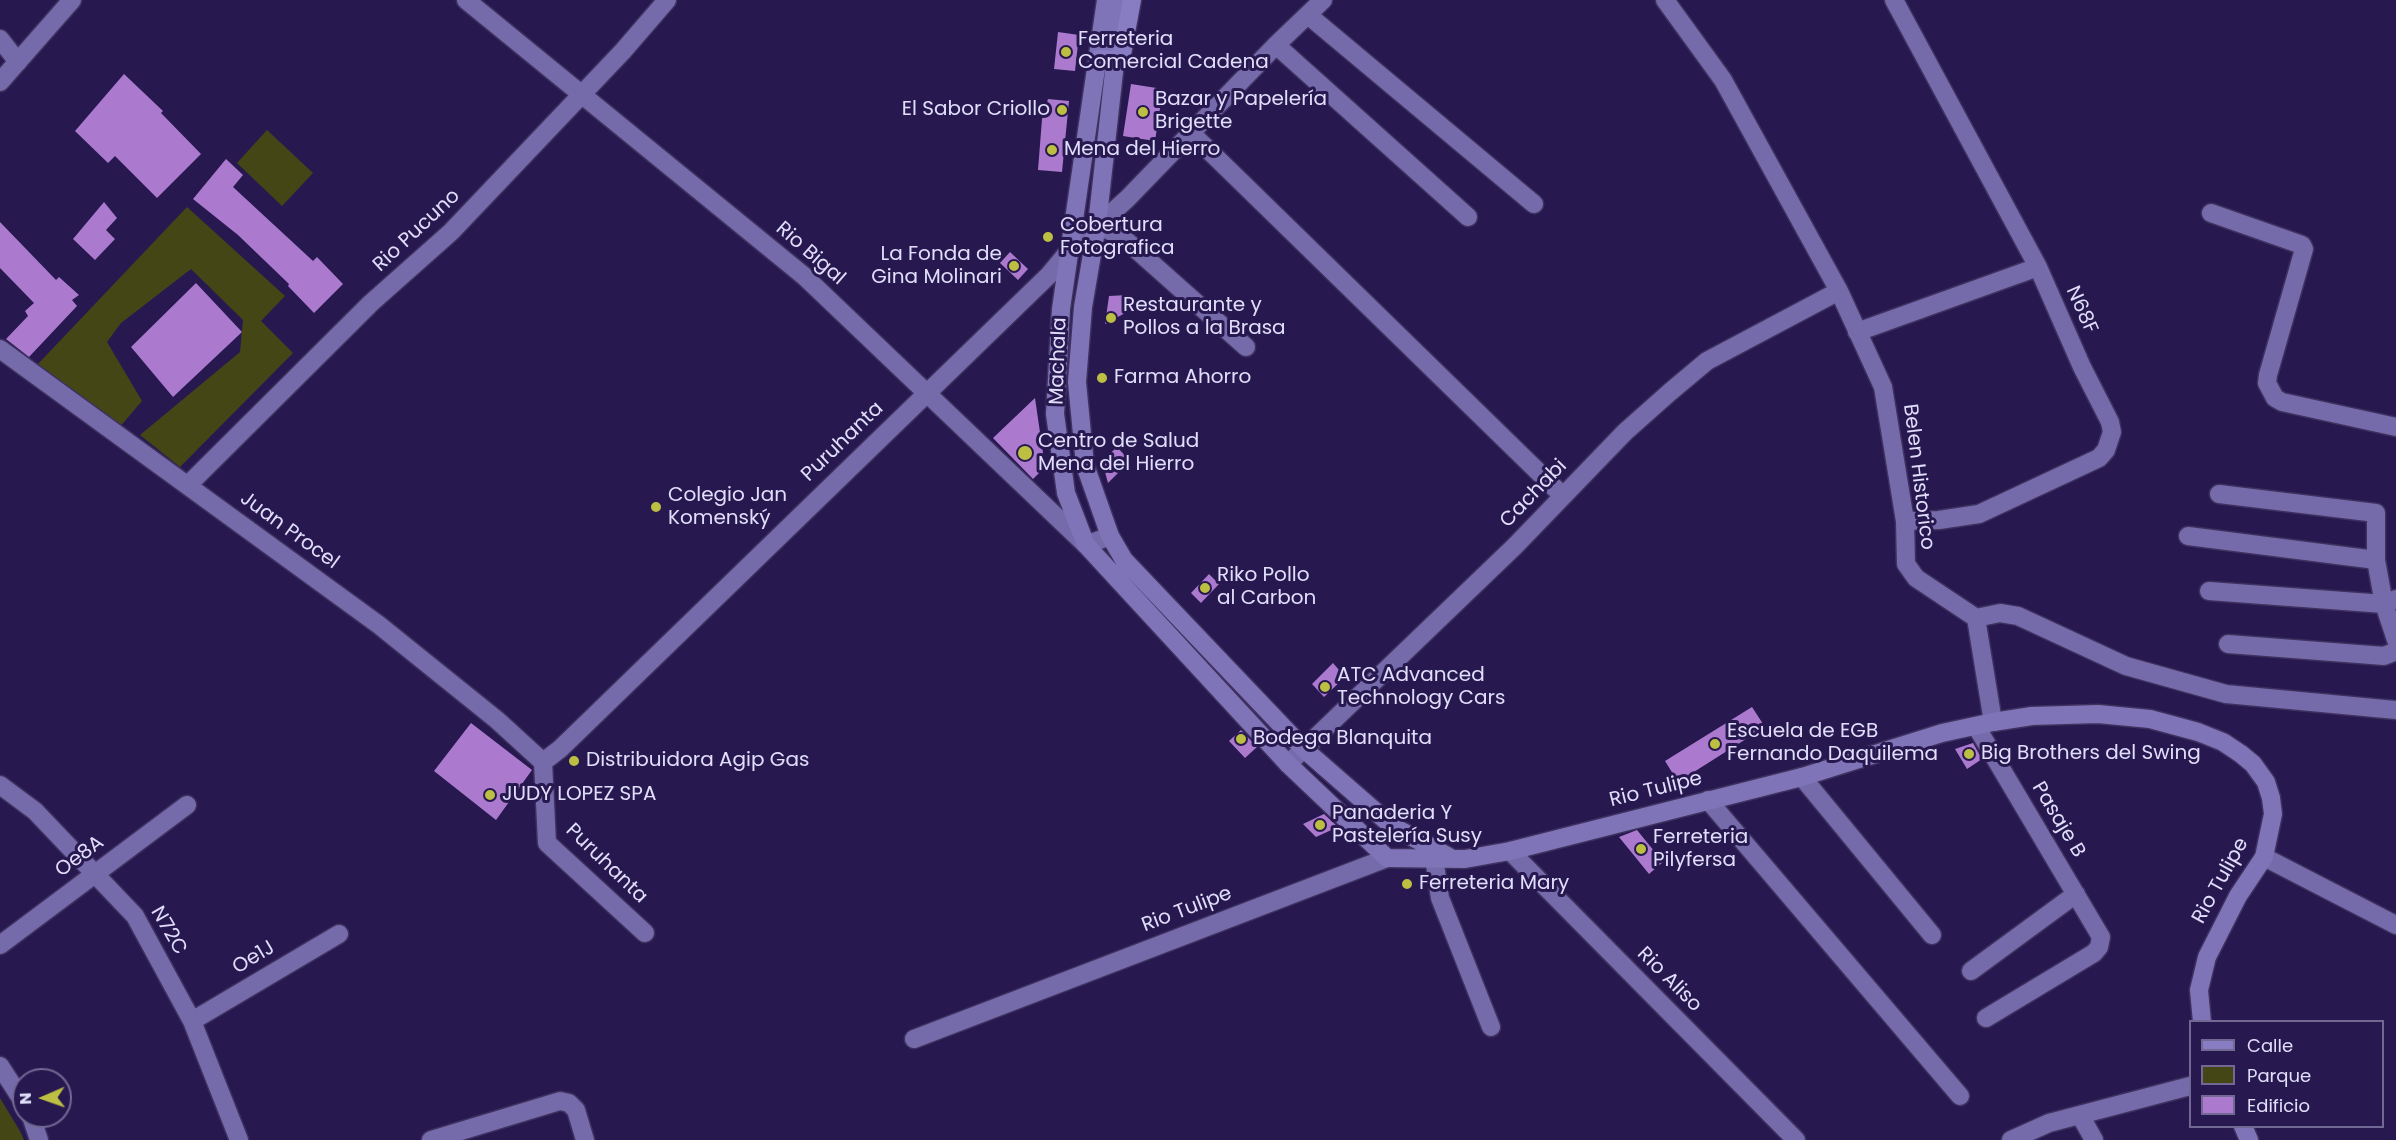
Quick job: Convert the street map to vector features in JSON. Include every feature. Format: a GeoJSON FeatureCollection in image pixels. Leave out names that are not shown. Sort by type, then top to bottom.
{"type":"FeatureCollection","features":[{"type":"Feature","properties":{"kind":"main road","name":"Machala"},"geometry":{"type":"LineString","coordinates":[[1106,0],[1107,59],[1097,225],[1083,308],[1077,382],[1085,465],[1110,536],[1124,560],[1305,750],[1392,826],[1442,858]]}},
{"type":"Feature","properties":{"kind":"main road","name":"Machala"},"geometry":{"type":"LineString","coordinates":[[1122,0],[1107,59],[1068,252],[1061,309],[1055,414],[1066,493],[1086,545],[1288,764],[1387,858]]}},
{"type":"Feature","properties":{"kind":"main road"},"geometry":{"type":"LineString","coordinates":[[1107,59],[1125,47],[1132,0]]}},
{"type":"Feature","properties":{"kind":"main road","name":"Rio Tulipe"},"geometry":{"type":"LineString","coordinates":[[1387,858],[1482,857],[1510,851],[1802,777],[1942,733],[1984,724],[2032,716],[2098,714],[2150,719],[2223,742],[2253,764],[2266,782],[2273,814],[2264,857],[2238,896],[2207,957],[2199,1000],[2202,1020]]}},
{"type":"Feature","properties":{"kind":"street"},"geometry":{"type":"LineString","coordinates":[[0,82],[72,0]]}},
{"type":"Feature","properties":{"kind":"street","name":"Rio Bigal"},"geometry":{"type":"LineString","coordinates":[[466,0],[804,276],[1086,545]]}},
{"type":"Feature","properties":{"kind":"street","name":"Rio Pucuno"},"geometry":{"type":"LineString","coordinates":[[188,485],[371,303],[451,232],[583,94],[667,0]]}},
{"type":"Feature","properties":{"kind":"street","name":"Puruhanta"},"geometry":{"type":"LineString","coordinates":[[645,933],[547,843],[543,762],[560,749],[1049,275],[1068,252],[1127,199],[1276,45],[1323,0]]}},
{"type":"Feature","properties":{"kind":"street","name":"Belen Historico"},"geometry":{"type":"LineString","coordinates":[[1665,0],[1723,80],[1839,291],[1883,387],[1905,521],[1906,564],[1916,578],[1976,618]]}},
{"type":"Feature","properties":{"kind":"street","name":"N68F"},"geometry":{"type":"LineString","coordinates":[[1894,0],[2038,267],[2082,367],[2110,422],[2112,432],[2106,450],[2099,458],[1979,514],[1939,520],[1905,521]]}},
{"type":"Feature","properties":{"kind":"street"},"geometry":{"type":"LineString","coordinates":[[1308,15],[1534,204]]}},
{"type":"Feature","properties":{"kind":"street"},"geometry":{"type":"LineString","coordinates":[[0,39],[18,62]]}},
{"type":"Feature","properties":{"kind":"street"},"geometry":{"type":"LineString","coordinates":[[1276,45],[1468,217]]}},
{"type":"Feature","properties":{"kind":"street"},"geometry":{"type":"LineString","coordinates":[[1191,133],[1563,496]]}},
{"type":"Feature","properties":{"kind":"street"},"geometry":{"type":"LineString","coordinates":[[2211,213],[2302,245],[2304,249],[2268,375],[2267,383],[2275,398],[2282,402],[2396,427]]}},
{"type":"Feature","properties":{"kind":"street"},"geometry":{"type":"LineString","coordinates":[[1097,225],[1121,236],[1246,346]]}},
{"type":"Feature","properties":{"kind":"street"},"geometry":{"type":"LineString","coordinates":[[1857,332],[2038,267]]}},
{"type":"Feature","properties":{"kind":"street","name":"Cachabi"},"geometry":{"type":"LineString","coordinates":[[1288,764],[1305,750],[1563,496],[1625,432],[1707,361],[1839,291]]}},
{"type":"Feature","properties":{"kind":"street","name":"Juan Procel"},"geometry":{"type":"LineString","coordinates":[[0,349],[378,625],[497,720],[543,762]]}},
{"type":"Feature","properties":{"kind":"street"},"geometry":{"type":"LineString","coordinates":[[2218,494],[2376,513],[2376,560],[2390,602],[2396,640]]}},
{"type":"Feature","properties":{"kind":"street"},"geometry":{"type":"LineString","coordinates":[[1086,545],[1110,536]]}},
{"type":"Feature","properties":{"kind":"street"},"geometry":{"type":"LineString","coordinates":[[2188,536],[2376,560]]}},
{"type":"Feature","properties":{"kind":"street"},"geometry":{"type":"LineString","coordinates":[[2209,591],[2390,602]]}},
{"type":"Feature","properties":{"kind":"street"},"geometry":{"type":"LineString","coordinates":[[1984,724],[1976,618],[2000,613],[2018,616],[2126,666],[2226,694],[2396,710]]}},
{"type":"Feature","properties":{"kind":"street"},"geometry":{"type":"LineString","coordinates":[[2228,644],[2384,656],[2396,651]]}},
{"type":"Feature","properties":{"kind":"street","name":"Pasaje B"},"geometry":{"type":"LineString","coordinates":[[1984,724],[2101,936],[2099,947],[2094,953],[1986,1018]]}},
{"type":"Feature","properties":{"kind":"street"},"geometry":{"type":"LineString","coordinates":[[1802,777],[1932,935]]}},
{"type":"Feature","properties":{"kind":"street","name":"N72C"},"geometry":{"type":"LineString","coordinates":[[0,785],[34,810],[135,916],[192,1021],[239,1140]]}},
{"type":"Feature","properties":{"kind":"street"},"geometry":{"type":"LineString","coordinates":[[1708,800],[1960,1096]]}},
{"type":"Feature","properties":{"kind":"street","name":"Oe8A"},"geometry":{"type":"LineString","coordinates":[[0,945],[187,805]]}},
{"type":"Feature","properties":{"kind":"street","name":"Rio Aliso"},"geometry":{"type":"LineString","coordinates":[[1510,851],[1796,1140]]}},
{"type":"Feature","properties":{"kind":"street"},"geometry":{"type":"LineString","coordinates":[[2264,857],[2396,925]]}},
{"type":"Feature","properties":{"kind":"street","name":"Rio Tulipe"},"geometry":{"type":"LineString","coordinates":[[914,1039],[1387,858]]}},
{"type":"Feature","properties":{"kind":"street"},"geometry":{"type":"LineString","coordinates":[[1442,858],[1440,898],[1491,1027]]}},
{"type":"Feature","properties":{"kind":"street"},"geometry":{"type":"LineString","coordinates":[[1971,971],[2076,894]]}},
{"type":"Feature","properties":{"kind":"street","name":"Oe1J"},"geometry":{"type":"LineString","coordinates":[[192,1021],[339,934]]}},
{"type":"Feature","properties":{"kind":"street"},"geometry":{"type":"LineString","coordinates":[[0,1066],[12,1084]]}},
{"type":"Feature","properties":{"kind":"street"},"geometry":{"type":"LineString","coordinates":[[2010,1140],[2049,1123],[2189,1086]]}},
{"type":"Feature","properties":{"kind":"street"},"geometry":{"type":"LineString","coordinates":[[431,1140],[560,1101],[569,1103],[576,1110],[585,1140]]}},
{"type":"Feature","properties":{"kind":"street"},"geometry":{"type":"LineString","coordinates":[[2080,1115],[2094,1140]]}},
{"type":"Feature","properties":{"kind":"green space"},"geometry":{"type":"Polygon","coordinates":[[[267,130],[313,173],[282,206],[237,163],[267,130]]]}},
{"type":"Feature","properties":{"kind":"green space"},"geometry":{"type":"Polygon","coordinates":[[[187,207],[285,296],[261,321],[293,353],[180,467],[140,435],[240,352],[243,320],[191,269],[121,323],[107,342],[142,401],[118,429],[37,365],[187,207]]]}},
{"type":"Feature","properties":{"kind":"green space"},"geometry":{"type":"Polygon","coordinates":[[[0,1098],[12,1118],[12,1128],[18,1128],[24,1140],[0,1140],[0,1098]]]}},
{"type":"Feature","properties":{"kind":"building"},"geometry":{"type":"Polygon","coordinates":[[[1058,32],[1079,35],[1075,71],[1054,69],[1058,32]]]}},
{"type":"Feature","properties":{"kind":"building"},"geometry":{"type":"Polygon","coordinates":[[[124,74],[163,111],[161,113],[201,154],[157,198],[115,156],[108,163],[75,131],[124,74]]]}},
{"type":"Feature","properties":{"kind":"building","name":"Bazar y Papelería Brigette"},"geometry":{"type":"Polygon","coordinates":[[[1131,84],[1163,89],[1155,141],[1123,136],[1131,84]]]}},
{"type":"Feature","properties":{"kind":"building"},"geometry":{"type":"Polygon","coordinates":[[[1048,99],[1069,101],[1062,172],[1038,170],[1042,119],[1048,99]]]}},
{"type":"Feature","properties":{"kind":"building"},"geometry":{"type":"Polygon","coordinates":[[[226,159],[243,175],[233,187],[313,261],[317,257],[343,284],[314,313],[288,286],[289,284],[238,235],[193,199],[226,159]]]}},
{"type":"Feature","properties":{"kind":"building"},"geometry":{"type":"Polygon","coordinates":[[[104,202],[117,218],[106,230],[115,239],[95,260],[73,239],[104,202]]]}},
{"type":"Feature","properties":{"kind":"building"},"geometry":{"type":"Polygon","coordinates":[[[0,222],[56,280],[59,277],[79,295],[72,300],[77,306],[29,357],[6,339],[28,316],[25,311],[34,303],[0,268],[0,222]]]}},
{"type":"Feature","properties":{"kind":"building","name":"La Fonda de Gina Molinari"},"geometry":{"type":"Polygon","coordinates":[[[1010,252],[1028,269],[1018,280],[1000,263],[1010,252]]]}},
{"type":"Feature","properties":{"kind":"building"},"geometry":{"type":"Polygon","coordinates":[[[196,283],[242,332],[173,397],[131,347],[196,283]]]}},
{"type":"Feature","properties":{"kind":"building"},"geometry":{"type":"Polygon","coordinates":[[[1128,295],[1127,312],[1105,324],[1109,296],[1128,295]]]}},
{"type":"Feature","properties":{"kind":"building","name":"Centro de Salud Mena del Hierro"},"geometry":{"type":"Polygon","coordinates":[[[1035,398],[1045,467],[1033,479],[993,438],[1035,398]]]}},
{"type":"Feature","properties":{"kind":"building"},"geometry":{"type":"Polygon","coordinates":[[[1117,447],[1130,461],[1108,483],[1102,461],[1117,447]]]}},
{"type":"Feature","properties":{"kind":"building","name":"Riko Pollo al Carbon"},"geometry":{"type":"Polygon","coordinates":[[[1209,574],[1219,584],[1201,603],[1191,593],[1209,574]]]}},
{"type":"Feature","properties":{"kind":"building","name":"ATC Advanced Technology Cars"},"geometry":{"type":"Polygon","coordinates":[[[1333,663],[1345,677],[1324,697],[1312,684],[1333,663]]]}},
{"type":"Feature","properties":{"kind":"building","name":"Escuela de EGB Fernando Daquilema"},"geometry":{"type":"Polygon","coordinates":[[[1752,707],[1765,727],[1678,782],[1665,761],[1752,707]]]}},
{"type":"Feature","properties":{"kind":"building","name":"JUDY LOPEZ SPA"},"geometry":{"type":"Polygon","coordinates":[[[471,723],[532,770],[496,820],[434,771],[471,723]]]}},
{"type":"Feature","properties":{"kind":"building"},"geometry":{"type":"Polygon","coordinates":[[[1241,730],[1257,747],[1245,758],[1229,741],[1241,730]]]}},
{"type":"Feature","properties":{"kind":"building","name":"Big Brothers del Swing"},"geometry":{"type":"Polygon","coordinates":[[[1973,743],[1982,759],[1967,769],[1955,749],[1973,743]]]}},
{"type":"Feature","properties":{"kind":"building","name":"Panaderia Y Pastelería Susy"},"geometry":{"type":"Polygon","coordinates":[[[1324,814],[1338,827],[1316,837],[1303,824],[1324,814]]]}},
{"type":"Feature","properties":{"kind":"building","name":"Ferreteria Pilyfersa"},"geometry":{"type":"Polygon","coordinates":[[[1637,830],[1663,862],[1649,874],[1619,837],[1637,830]]]}},
{"type":"Feature","properties":{"kind":"place","name":"Ferreteria Comercial Cadena"},"geometry":{"type":"Point","coordinates":[1066,52]}},
{"type":"Feature","properties":{"kind":"place","name":"El Sabor Criollo"},"geometry":{"type":"Point","coordinates":[1062,110]}},
{"type":"Feature","properties":{"kind":"place","name":"Bazar y Papelería Brigette"},"geometry":{"type":"Point","coordinates":[1143,112]}},
{"type":"Feature","properties":{"kind":"place","name":"Mena del Hierro"},"geometry":{"type":"Point","coordinates":[1052,150]}},
{"type":"Feature","properties":{"kind":"place","name":"Cobertura Fotografica"},"geometry":{"type":"Point","coordinates":[1048,237]}},
{"type":"Feature","properties":{"kind":"place","name":"La Fonda de Gina Molinari"},"geometry":{"type":"Point","coordinates":[1014,266]}},
{"type":"Feature","properties":{"kind":"place","name":"Restaurante y Pollos a la Brasa"},"geometry":{"type":"Point","coordinates":[1111,318]}},
{"type":"Feature","properties":{"kind":"place","name":"Farma Ahorro"},"geometry":{"type":"Point","coordinates":[1102,378]}},
{"type":"Feature","properties":{"kind":"place","name":"Centro de Salud Mena del Hierro"},"geometry":{"type":"Point","coordinates":[1025,453]}},
{"type":"Feature","properties":{"kind":"place","name":"Colegio Jan Komenský"},"geometry":{"type":"Point","coordinates":[656,507]}},
{"type":"Feature","properties":{"kind":"place","name":"Riko Pollo al Carbon"},"geometry":{"type":"Point","coordinates":[1205,588]}},
{"type":"Feature","properties":{"kind":"place","name":"ATC Advanced Technology Cars"},"geometry":{"type":"Point","coordinates":[1325,687]}},
{"type":"Feature","properties":{"kind":"place","name":"Bodega Blanquita"},"geometry":{"type":"Point","coordinates":[1241,739]}},
{"type":"Feature","properties":{"kind":"place","name":"Escuela de EGB Fernando Daquilema"},"geometry":{"type":"Point","coordinates":[1715,744]}},
{"type":"Feature","properties":{"kind":"place","name":"Big Brothers del Swing"},"geometry":{"type":"Point","coordinates":[1969,754]}},
{"type":"Feature","properties":{"kind":"place","name":"Distribuidora Agip Gas"},"geometry":{"type":"Point","coordinates":[574,761]}},
{"type":"Feature","properties":{"kind":"place","name":"JUDY LOPEZ SPA"},"geometry":{"type":"Point","coordinates":[490,795]}},
{"type":"Feature","properties":{"kind":"place","name":"Panaderia Y Pastelería Susy"},"geometry":{"type":"Point","coordinates":[1320,825]}},
{"type":"Feature","properties":{"kind":"place","name":"Ferreteria Pilyfersa"},"geometry":{"type":"Point","coordinates":[1641,849]}},
{"type":"Feature","properties":{"kind":"place","name":"Ferreteria Mary"},"geometry":{"type":"Point","coordinates":[1407,884]}}]}
